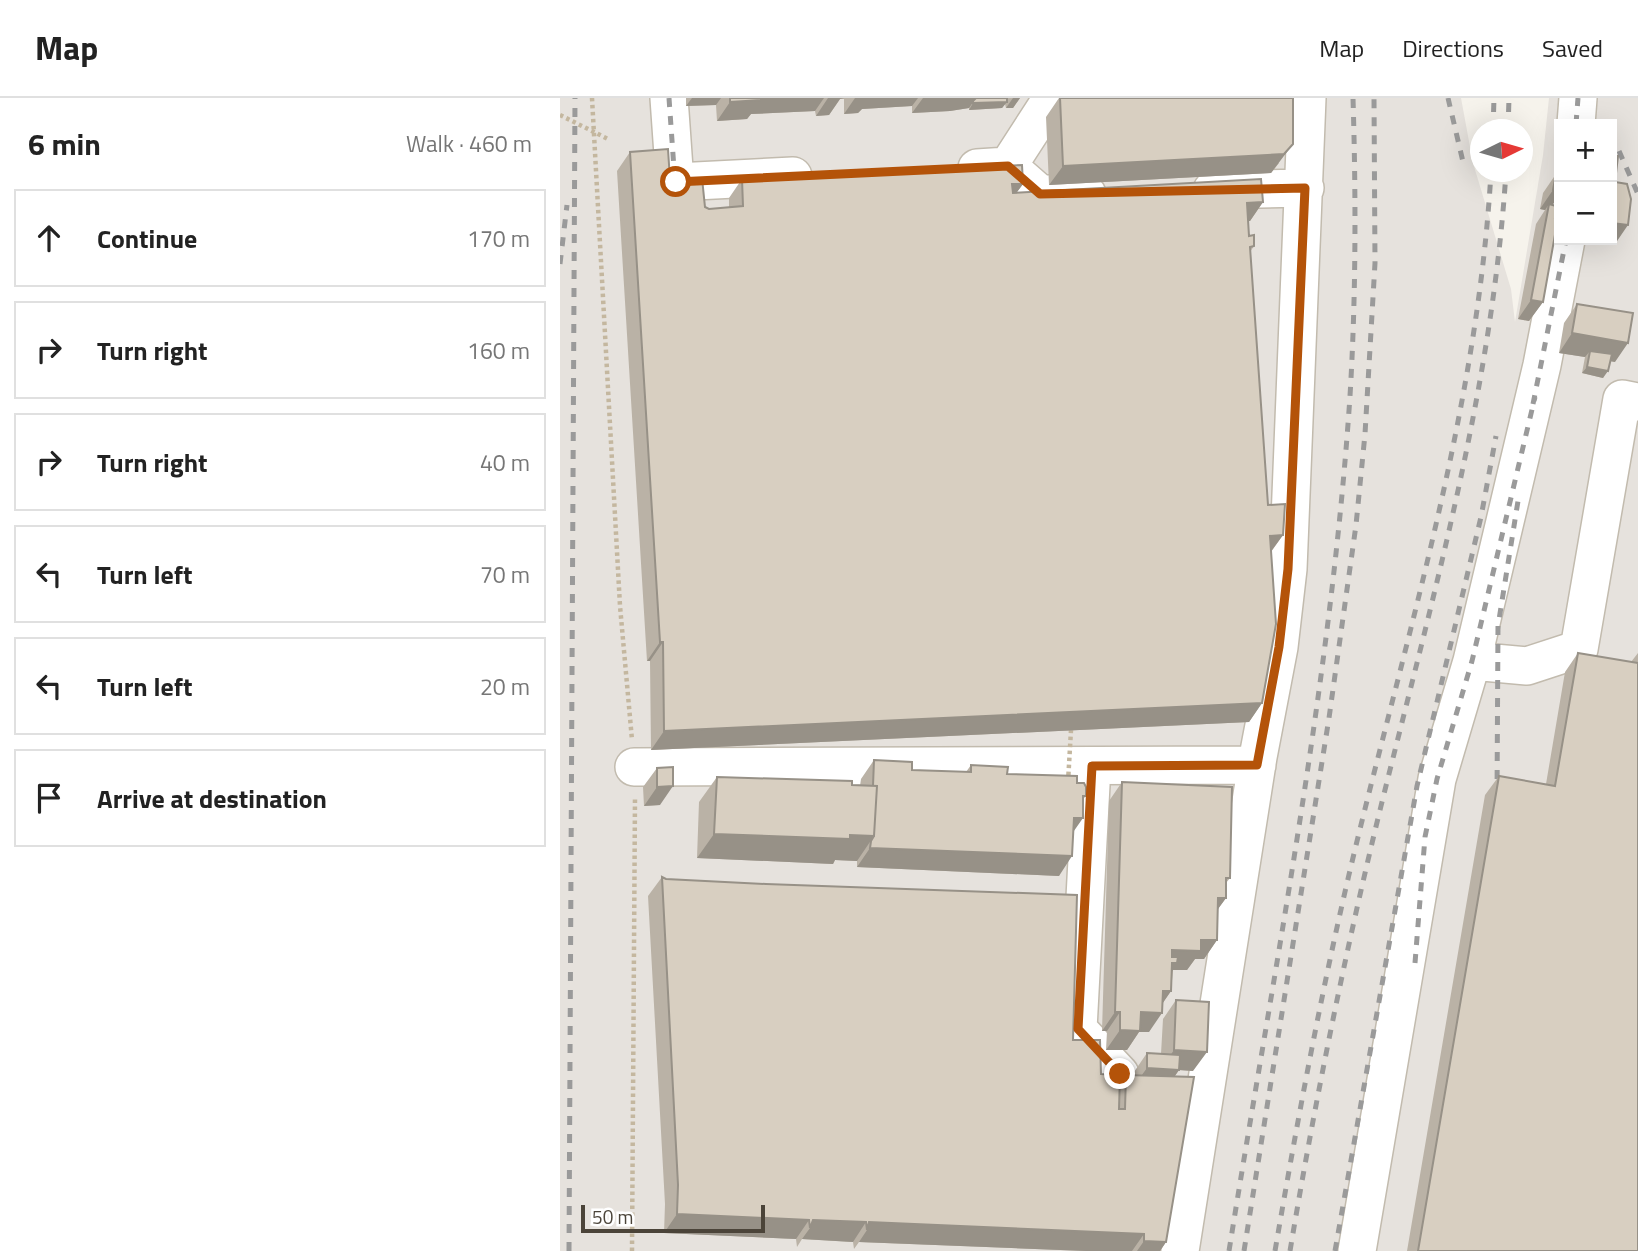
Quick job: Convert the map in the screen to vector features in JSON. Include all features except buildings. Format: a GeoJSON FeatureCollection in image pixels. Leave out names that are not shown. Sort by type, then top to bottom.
{"type":"FeatureCollection","features":[{"type":"Feature","properties":{"kind":"lane"},"geometry":{"type":"LineString","coordinates":[[669,98],[676,190],[828,175]]}},
{"type":"Feature","properties":{"kind":"lane"},"geometry":{"type":"LineString","coordinates":[[1008,166],[1052,98]]}},
{"type":"Feature","properties":{"kind":"lane"},"geometry":{"type":"LineString","coordinates":[[1180,1251],[1257,765],[1279,647],[1288,569],[1307,98]]}},
{"type":"Feature","properties":{"kind":"lane"},"geometry":{"type":"LineString","coordinates":[[1576,119],[1578,98]]}},
{"type":"Feature","properties":{"kind":"lane"},"geometry":{"type":"LineString","coordinates":[[939,169],[1008,166],[1040,194],[1115,193]]}},
{"type":"Feature","properties":{"kind":"lane"},"geometry":{"type":"LineString","coordinates":[[1183,191],[1305,188]]}},
{"type":"Feature","properties":{"kind":"lane"},"geometry":{"type":"LineString","coordinates":[[1357,1251],[1398,994],[1421,881],[1425,837],[1449,732],[1472,661],[1544,355],[1565,245]]}},
{"type":"Feature","properties":{"kind":"lane"},"geometry":{"type":"LineString","coordinates":[[1472,661],[1527,666],[1579,649],[1622,399],[1638,402]]}},
{"type":"Feature","properties":{"kind":"lane"},"geometry":{"type":"LineString","coordinates":[[634,766],[1080,778],[1257,765]]}},
{"type":"Feature","properties":{"kind":"lane"},"geometry":{"type":"LineString","coordinates":[[1080,778],[1078,1029],[1120,1074]]}},
{"type":"Feature","properties":{"kind":"path"},"geometry":{"type":"LineString","coordinates":[[592,98],[620,606],[634,766],[636,902],[632,1251]]}},
{"type":"Feature","properties":{"kind":"path"},"geometry":{"type":"LineString","coordinates":[[560,115],[610,140]]}},
{"type":"Feature","properties":{"kind":"path"},"geometry":{"type":"LineString","coordinates":[[1071,730],[1080,778]]}},
{"type":"Feature","properties":{"kind":"shaded area"},"geometry":{"type":"Polygon","coordinates":[[[560,98],[1461,98],[1470,147],[1470,182],[1479,182],[1511,289],[1515,322],[1543,155],[1549,98],[1638,98],[1638,1251],[560,1251],[560,98]]]}},
{"type":"Feature","properties":{"kind":"railway"},"geometry":{"type":"LineString","coordinates":[[569,1251],[575,98]]}},
{"type":"Feature","properties":{"kind":"railway"},"geometry":{"type":"LineString","coordinates":[[669,98],[676,197]]}},
{"type":"Feature","properties":{"kind":"railway"},"geometry":{"type":"LineString","coordinates":[[1229,1251],[1299,825],[1341,503],[1353,322],[1353,98]]}},
{"type":"Feature","properties":{"kind":"railway"},"geometry":{"type":"LineString","coordinates":[[1244,1251],[1329,718],[1356,525],[1365,434],[1375,263],[1374,98]]}},
{"type":"Feature","properties":{"kind":"railway"},"geometry":{"type":"LineString","coordinates":[[1448,98],[1464,166]]}},
{"type":"Feature","properties":{"kind":"railway"},"geometry":{"type":"LineString","coordinates":[[1493,119],[1494,98]]}},
{"type":"Feature","properties":{"kind":"railway"},"geometry":{"type":"LineString","coordinates":[[1508,119],[1509,98]]}},
{"type":"Feature","properties":{"kind":"railway"},"geometry":{"type":"LineString","coordinates":[[1576,119],[1578,98]]}},
{"type":"Feature","properties":{"kind":"railway"},"geometry":{"type":"LineString","coordinates":[[1619,151],[1638,194]]}},
{"type":"Feature","properties":{"kind":"railway"},"geometry":{"type":"LineString","coordinates":[[1275,1251],[1335,937],[1421,587],[1458,423],[1484,256],[1490,182]]}},
{"type":"Feature","properties":{"kind":"railway"},"geometry":{"type":"LineString","coordinates":[[1290,1251],[1320,1083],[1355,916],[1440,570],[1474,413],[1499,253],[1505,182]]}},
{"type":"Feature","properties":{"kind":"railway"},"geometry":{"type":"LineString","coordinates":[[560,264],[567,205]]}},
{"type":"Feature","properties":{"kind":"railway"},"geometry":{"type":"LineString","coordinates":[[1533,404],[1565,245]]}},
{"type":"Feature","properties":{"kind":"railway"},"geometry":{"type":"LineString","coordinates":[[1415,963],[1425,837],[1437,779],[1472,661],[1535,397]]}},
{"type":"Feature","properties":{"kind":"railway"},"geometry":{"type":"LineString","coordinates":[[1335,1251],[1417,786],[1481,517],[1496,436]]}},
{"type":"Feature","properties":{"kind":"railway"},"geometry":{"type":"LineString","coordinates":[[1497,797],[1498,626],[1518,501]]}},
{"type":"Feature","properties":{"kind":"route"},"geometry":{"type":"LineString","coordinates":[[676,182],[1008,166],[1040,194],[1305,188],[1288,569],[1279,647],[1257,765],[1092,766],[1078,1029],[1120,1074]]}}]}
